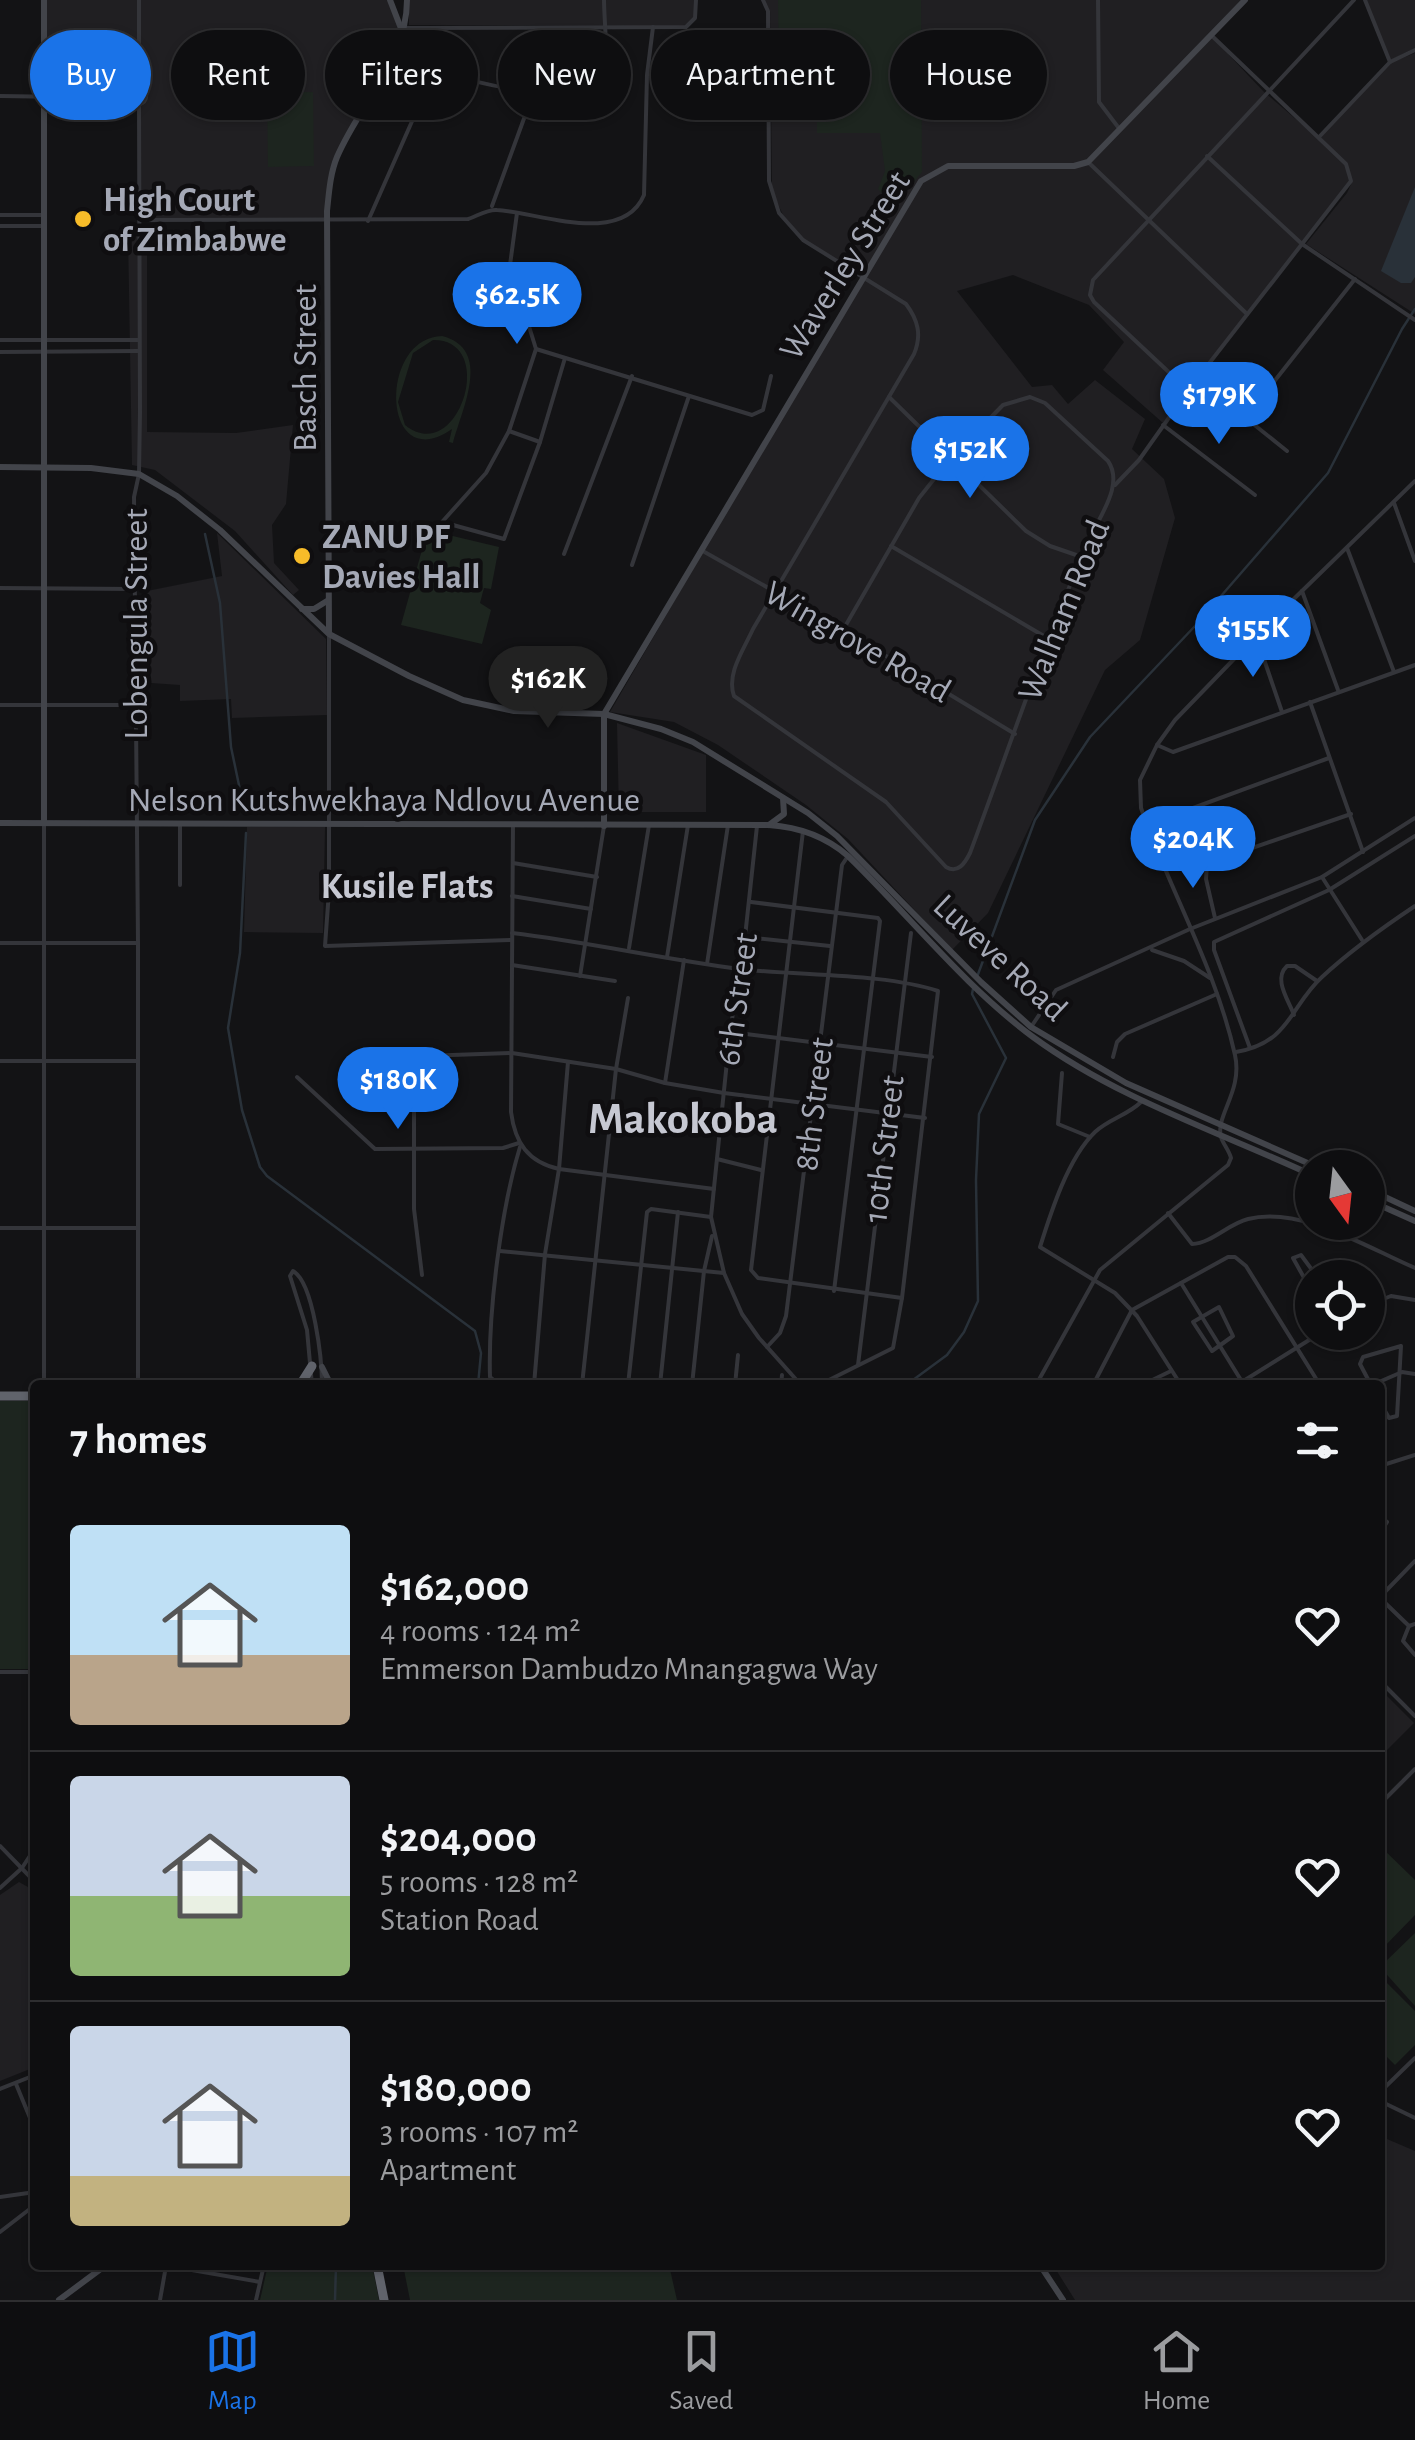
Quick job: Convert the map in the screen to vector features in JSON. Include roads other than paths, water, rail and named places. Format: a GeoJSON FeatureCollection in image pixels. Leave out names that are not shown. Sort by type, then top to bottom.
{"type":"FeatureCollection","features":[{"type":"Feature","properties":{"kind":"highway"},"geometry":{"type":"LineString","coordinates":[[304,1380],[317,1366]]}},
{"type":"Feature","properties":{"kind":"highway"},"geometry":{"type":"LineString","coordinates":[[0,1396],[30,1396]]}},
{"type":"Feature","properties":{"kind":"highway"},"geometry":{"type":"LineString","coordinates":[[378,2270],[384,2300]]}},
{"type":"Feature","properties":{"kind":"street"},"geometry":{"type":"LineString","coordinates":[[44,0],[44,30]]}},
{"type":"Feature","properties":{"kind":"street","name":"Lobengula Street"},"geometry":{"type":"LineString","coordinates":[[138,0],[139,30]]}},
{"type":"Feature","properties":{"kind":"street"},"geometry":{"type":"LineString","coordinates":[[390,0],[405,30],[690,25],[695,18],[696,0]]}},
{"type":"Feature","properties":{"kind":"street","name":"Basch Street"},"geometry":{"type":"LineString","coordinates":[[405,30],[407,0]]}},
{"type":"Feature","properties":{"kind":"street"},"geometry":{"type":"LineString","coordinates":[[604,0],[604,28]]}},
{"type":"Feature","properties":{"kind":"street"},"geometry":{"type":"LineString","coordinates":[[763,0],[768,11],[769,181],[782,218],[798,236],[906,304],[918,327],[914,354],[774,592]]}},
{"type":"Feature","properties":{"kind":"street"},"geometry":{"type":"LineString","coordinates":[[1098,0],[1099,102],[1121,131]]}},
{"type":"Feature","properties":{"kind":"street"},"geometry":{"type":"LineString","coordinates":[[1245,0],[1088,162],[1249,316]]}},
{"type":"Feature","properties":{"kind":"street"},"geometry":{"type":"LineString","coordinates":[[1190,388],[1129,336],[1090,294],[1095,275],[1354,0]]}},
{"type":"Feature","properties":{"kind":"street"},"geometry":{"type":"LineString","coordinates":[[1365,0],[1390,62]]}},
{"type":"Feature","properties":{"kind":"street"},"geometry":{"type":"LineString","coordinates":[[139,220],[468,219],[491,208],[579,224],[627,215],[642,201],[646,182],[646,75],[652,27]]}},
{"type":"Feature","properties":{"kind":"street"},"geometry":{"type":"LineString","coordinates":[[1211,35],[1318,138],[1390,62],[1415,50]]}},
{"type":"Feature","properties":{"kind":"street"},"geometry":{"type":"LineString","coordinates":[[368,221],[417,110],[436,82],[455,77],[498,86]]}},
{"type":"Feature","properties":{"kind":"street"},"geometry":{"type":"LineString","coordinates":[[0,96],[30,96]]}},
{"type":"Feature","properties":{"kind":"street"},"geometry":{"type":"LineString","coordinates":[[44,120],[44,1380]]}},
{"type":"Feature","properties":{"kind":"street","name":"Lobengula Street"},"geometry":{"type":"LineString","coordinates":[[138,1380],[134,497],[138,474],[140,351],[140,120]]}},
{"type":"Feature","properties":{"kind":"street","name":"Basch Street"},"geometry":{"type":"LineString","coordinates":[[329,634],[327,220],[331,178],[338,155],[358,120]]}},
{"type":"Feature","properties":{"kind":"street"},"geometry":{"type":"LineString","coordinates":[[491,208],[523,120]]}},
{"type":"Feature","properties":{"kind":"street","name":"Walham Road"},"geometry":{"type":"LineString","coordinates":[[774,592],[733,675],[734,696],[886,802],[950,869],[962,866],[1113,487],[1127,475],[1351,180],[1346,164],[1318,138]]}},
{"type":"Feature","properties":{"kind":"street"},"geometry":{"type":"LineString","coordinates":[[1207,156],[1302,244],[1414,320]]}},
{"type":"Feature","properties":{"kind":"street","name":"Waverley Street"},"geometry":{"type":"LineString","coordinates":[[604,714],[920,181],[954,166],[1074,166],[1088,162]]}},
{"type":"Feature","properties":{"kind":"street"},"geometry":{"type":"LineString","coordinates":[[516,213],[511,272],[536,349],[509,431],[486,473],[442,522],[504,539],[540,442],[565,358]]}},
{"type":"Feature","properties":{"kind":"street"},"geometry":{"type":"LineString","coordinates":[[0,215],[44,215]]}},
{"type":"Feature","properties":{"kind":"street"},"geometry":{"type":"LineString","coordinates":[[0,226],[45,226]]}},
{"type":"Feature","properties":{"kind":"street"},"geometry":{"type":"LineString","coordinates":[[1247,416],[1355,280]]}},
{"type":"Feature","properties":{"kind":"street"},"geometry":{"type":"LineString","coordinates":[[0,340],[140,340]]}},
{"type":"Feature","properties":{"kind":"street"},"geometry":{"type":"LineString","coordinates":[[536,349],[757,414],[763,410],[771,376]]}},
{"type":"Feature","properties":{"kind":"street"},"geometry":{"type":"LineString","coordinates":[[0,352],[140,351]]}},
{"type":"Feature","properties":{"kind":"street"},"geometry":{"type":"LineString","coordinates":[[564,554],[632,376]]}},
{"type":"Feature","properties":{"kind":"street"},"geometry":{"type":"LineString","coordinates":[[1197,379],[1287,452]]}},
{"type":"Feature","properties":{"kind":"street"},"geometry":{"type":"LineString","coordinates":[[632,565],[689,396]]}},
{"type":"Feature","properties":{"kind":"street"},"geometry":{"type":"LineString","coordinates":[[843,630],[920,498],[950,459],[1004,405],[1030,396],[1045,403],[1108,461],[1114,472],[1113,487]]}},
{"type":"Feature","properties":{"kind":"street"},"geometry":{"type":"LineString","coordinates":[[889,397],[1026,531],[1050,546],[1082,558]]}},
{"type":"Feature","properties":{"kind":"street"},"geometry":{"type":"LineString","coordinates":[[1163,425],[1255,495]]}},
{"type":"Feature","properties":{"kind":"street"},"geometry":{"type":"LineString","coordinates":[[509,431],[540,442]]}},
{"type":"Feature","properties":{"kind":"street"},"geometry":{"type":"LineString","coordinates":[[0,468],[118,469],[138,474]]}},
{"type":"Feature","properties":{"kind":"street","name":"Luveve Road"},"geometry":{"type":"LineString","coordinates":[[138,474],[192,507],[329,634],[409,676],[463,700],[514,711],[604,714],[661,728],[694,742],[782,796],[849,846],[981,982],[1031,1027],[1126,1082],[1295,1157]]}},
{"type":"Feature","properties":{"kind":"street"},"geometry":{"type":"LineString","coordinates":[[1039,1380],[1109,1260],[1231,1158],[1220,1134],[1238,1083],[1234,1052],[1216,994],[1148,825],[1138,790],[1156,745],[1256,636],[1415,482]]}},
{"type":"Feature","properties":{"kind":"street"},"geometry":{"type":"LineString","coordinates":[[1394,503],[1415,561]]}},
{"type":"Feature","properties":{"kind":"street"},"geometry":{"type":"LineString","coordinates":[[891,546],[1050,639]]}},
{"type":"Feature","properties":{"kind":"street"},"geometry":{"type":"LineString","coordinates":[[1348,548],[1394,672]]}},
{"type":"Feature","properties":{"kind":"street","name":"Wingrove Road"},"geometry":{"type":"LineString","coordinates":[[700,550],[843,630],[1015,734]]}},
{"type":"Feature","properties":{"kind":"street"},"geometry":{"type":"LineString","coordinates":[[0,588],[135,589]]}},
{"type":"Feature","properties":{"kind":"street"},"geometry":{"type":"LineString","coordinates":[[1302,591],[1339,692]]}},
{"type":"Feature","properties":{"kind":"street"},"geometry":{"type":"LineString","coordinates":[[298,608],[314,609],[328,600]]}},
{"type":"Feature","properties":{"kind":"street"},"geometry":{"type":"LineString","coordinates":[[329,634],[325,946],[512,936],[585,942],[740,969],[905,984],[938,991],[893,1348],[830,1380]]}},
{"type":"Feature","properties":{"kind":"street"},"geometry":{"type":"LineString","coordinates":[[1256,636],[1282,713]]}},
{"type":"Feature","properties":{"kind":"street"},"geometry":{"type":"LineString","coordinates":[[1156,745],[1174,752],[1415,665]]}},
{"type":"Feature","properties":{"kind":"street"},"geometry":{"type":"LineString","coordinates":[[1310,702],[1363,852]]}},
{"type":"Feature","properties":{"kind":"street"},"geometry":{"type":"LineString","coordinates":[[0,705],[136,704]]}},
{"type":"Feature","properties":{"kind":"street"},"geometry":{"type":"LineString","coordinates":[[580,976],[604,826],[604,714]]}},
{"type":"Feature","properties":{"kind":"street"},"geometry":{"type":"LineString","coordinates":[[1148,825],[1329,758]]}},
{"type":"Feature","properties":{"kind":"street"},"geometry":{"type":"LineString","coordinates":[[768,825],[784,814],[782,796]]}},
{"type":"Feature","properties":{"kind":"street"},"geometry":{"type":"LineString","coordinates":[[1180,814],[1198,862],[1208,864],[1351,814]]}},
{"type":"Feature","properties":{"kind":"street"},"geometry":{"type":"LineString","coordinates":[[1031,1027],[1056,990],[1190,929],[1322,877],[1415,818]]}},
{"type":"Feature","properties":{"kind":"street","name":"Nelson Kutshwekhaya Ndlovu Avenue"},"geometry":{"type":"LineString","coordinates":[[0,823],[768,825]]}},
{"type":"Feature","properties":{"kind":"street"},"geometry":{"type":"LineString","coordinates":[[180,824],[180,885]]}},
{"type":"Feature","properties":{"kind":"street"},"geometry":{"type":"LineString","coordinates":[[493,1380],[490,1372],[500,1252],[520,1145],[512,1117],[513,824]]}},
{"type":"Feature","properties":{"kind":"street"},"geometry":{"type":"LineString","coordinates":[[628,950],[649,825]]}},
{"type":"Feature","properties":{"kind":"street"},"geometry":{"type":"LineString","coordinates":[[667,957],[688,825]]}},
{"type":"Feature","properties":{"kind":"street"},"geometry":{"type":"LineString","coordinates":[[707,964],[728,825]]}},
{"type":"Feature","properties":{"kind":"street","name":"Luveve Road"},"geometry":{"type":"LineString","coordinates":[[768,825],[829,840],[982,993],[1044,1044],[1144,1100],[1295,1167]]}},
{"type":"Feature","properties":{"kind":"street","name":"6th Street"},"geometry":{"type":"LineString","coordinates":[[757,826],[711,1216],[724,1273],[742,1314],[797,1380]]}},
{"type":"Feature","properties":{"kind":"street"},"geometry":{"type":"LineString","coordinates":[[802,831],[749,1263],[758,1278],[834,1292],[902,1298]]}},
{"type":"Feature","properties":{"kind":"street"},"geometry":{"type":"LineString","coordinates":[[1250,1048],[1214,942],[1329,890],[1415,836]]}},
{"type":"Feature","properties":{"kind":"street","name":"8th Street"},"geometry":{"type":"LineString","coordinates":[[767,1347],[783,1328],[791,1284],[842,865],[848,856]]}},
{"type":"Feature","properties":{"kind":"street"},"geometry":{"type":"LineString","coordinates":[[512,864],[597,877]]}},
{"type":"Feature","properties":{"kind":"street"},"geometry":{"type":"LineString","coordinates":[[1208,864],[1206,879],[1215,919]]}},
{"type":"Feature","properties":{"kind":"street"},"geometry":{"type":"LineString","coordinates":[[1322,877],[1362,941]]}},
{"type":"Feature","properties":{"kind":"street"},"geometry":{"type":"LineString","coordinates":[[512,896],[591,909]]}},
{"type":"Feature","properties":{"kind":"street"},"geometry":{"type":"LineString","coordinates":[[749,902],[880,920],[834,1292]]}},
{"type":"Feature","properties":{"kind":"street"},"geometry":{"type":"LineString","coordinates":[[1234,1052],[1250,1048],[1284,1029],[1316,981],[1362,941],[1415,906]]}},
{"type":"Feature","properties":{"kind":"street","name":"10th Street"},"geometry":{"type":"LineString","coordinates":[[858,1366],[911,933]]}},
{"type":"Feature","properties":{"kind":"street"},"geometry":{"type":"LineString","coordinates":[[746,936],[832,946]]}},
{"type":"Feature","properties":{"kind":"street"},"geometry":{"type":"LineString","coordinates":[[0,943],[138,943]]}},
{"type":"Feature","properties":{"kind":"street"},"geometry":{"type":"LineString","coordinates":[[1148,949],[1184,961],[1210,978]]}},
{"type":"Feature","properties":{"kind":"street"},"geometry":{"type":"LineString","coordinates":[[665,1083],[684,960]]}},
{"type":"Feature","properties":{"kind":"street"},"geometry":{"type":"LineString","coordinates":[[512,965],[615,982]]}},
{"type":"Feature","properties":{"kind":"street"},"geometry":{"type":"LineString","coordinates":[[1294,1015],[1280,980],[1282,971],[1294,966],[1316,981]]}},
{"type":"Feature","properties":{"kind":"street"},"geometry":{"type":"LineString","coordinates":[[1113,1057],[1116,1042],[1125,1034],[1216,994]]}},
{"type":"Feature","properties":{"kind":"street"},"geometry":{"type":"LineString","coordinates":[[583,1380],[616,1068],[628,998]]}},
{"type":"Feature","properties":{"kind":"street"},"geometry":{"type":"LineString","coordinates":[[730,1032],[932,1057]]}},
{"type":"Feature","properties":{"kind":"street"},"geometry":{"type":"LineString","coordinates":[[422,1276],[414,1209],[417,1059],[512,1053],[616,1068],[665,1083],[724,1093],[924,1118]]}},
{"type":"Feature","properties":{"kind":"street"},"geometry":{"type":"LineString","coordinates":[[0,1061],[138,1060]]}},
{"type":"Feature","properties":{"kind":"street"},"geometry":{"type":"LineString","coordinates":[[534,1380],[568,1061]]}},
{"type":"Feature","properties":{"kind":"street"},"geometry":{"type":"LineString","coordinates":[[1062,1072],[1058,1124],[1090,1137]]}},
{"type":"Feature","properties":{"kind":"street"},"geometry":{"type":"LineString","coordinates":[[297,1077],[370,1146],[414,1149],[520,1145]]}},
{"type":"Feature","properties":{"kind":"street"},"geometry":{"type":"LineString","coordinates":[[1144,1100],[1090,1137],[1060,1190],[1040,1247],[1115,1293],[1132,1310],[1177,1380]]}},
{"type":"Feature","properties":{"kind":"street"},"geometry":{"type":"LineString","coordinates":[[520,1145],[536,1161],[559,1169],[714,1189]]}},
{"type":"Feature","properties":{"kind":"street"},"geometry":{"type":"LineString","coordinates":[[717,1159],[761,1170]]}},
{"type":"Feature","properties":{"kind":"street"},"geometry":{"type":"LineString","coordinates":[[1385,1198],[1415,1211]]}},
{"type":"Feature","properties":{"kind":"street"},"geometry":{"type":"LineString","coordinates":[[1385,1208],[1415,1222]]}},
{"type":"Feature","properties":{"kind":"street"},"geometry":{"type":"LineString","coordinates":[[629,1380],[646,1212],[651,1209],[711,1216]]}},
{"type":"Feature","properties":{"kind":"street"},"geometry":{"type":"LineString","coordinates":[[661,1380],[678,1212]]}},
{"type":"Feature","properties":{"kind":"street"},"geometry":{"type":"LineString","coordinates":[[1167,1212],[1192,1244],[1246,1219],[1282,1215],[1415,1268]]}},
{"type":"Feature","properties":{"kind":"street"},"geometry":{"type":"LineString","coordinates":[[0,1228],[138,1228]]}},
{"type":"Feature","properties":{"kind":"street"},"geometry":{"type":"LineString","coordinates":[[693,1380],[704,1271],[713,1232]]}},
{"type":"Feature","properties":{"kind":"street"},"geometry":{"type":"LineString","coordinates":[[500,1252],[724,1273]]}},
{"type":"Feature","properties":{"kind":"street"},"geometry":{"type":"LineString","coordinates":[[1097,1380],[1132,1310],[1228,1257],[1246,1266],[1295,1345]]}},
{"type":"Feature","properties":{"kind":"street"},"geometry":{"type":"LineString","coordinates":[[313,1380],[317,1366],[308,1298],[298,1272],[293,1272],[290,1276],[305,1322],[317,1366],[321,1380]]}},
{"type":"Feature","properties":{"kind":"street"},"geometry":{"type":"LineString","coordinates":[[1181,1284],[1239,1380]]}},
{"type":"Feature","properties":{"kind":"street"},"geometry":{"type":"LineString","coordinates":[[1385,1298],[1415,1300]]}},
{"type":"Feature","properties":{"kind":"street"},"geometry":{"type":"LineString","coordinates":[[1219,1307],[1234,1333],[1210,1351],[1193,1324],[1202,1314],[1219,1307]]}},
{"type":"Feature","properties":{"kind":"street"},"geometry":{"type":"LineString","coordinates":[[1368,1380],[1360,1364],[1363,1357],[1401,1346],[1397,1416],[1390,1418],[1385,1410]]}},
{"type":"Feature","properties":{"kind":"street"},"geometry":{"type":"LineString","coordinates":[[1247,1380],[1295,1349]]}},
{"type":"Feature","properties":{"kind":"street"},"geometry":{"type":"LineString","coordinates":[[1298,1350],[1317,1380]]}},
{"type":"Feature","properties":{"kind":"street"},"geometry":{"type":"LineString","coordinates":[[735,1380],[738,1355]]}},
{"type":"Feature","properties":{"kind":"street"},"geometry":{"type":"LineString","coordinates":[[317,1366],[327,1380]]}},
{"type":"Feature","properties":{"kind":"street"},"geometry":{"type":"LineString","coordinates":[[1152,1380],[1171,1371]]}},
{"type":"Feature","properties":{"kind":"street"},"geometry":{"type":"LineString","coordinates":[[1383,1380],[1402,1372],[1415,1374]]}},
{"type":"Feature","properties":{"kind":"street"},"geometry":{"type":"LineString","coordinates":[[781,1380],[782,1374]]}},
{"type":"Feature","properties":{"kind":"street"},"geometry":{"type":"LineString","coordinates":[[1385,1464],[1415,1455]]}},
{"type":"Feature","properties":{"kind":"street"},"geometry":{"type":"LineString","coordinates":[[1385,1591],[1415,1562]]}},
{"type":"Feature","properties":{"kind":"street"},"geometry":{"type":"LineString","coordinates":[[1385,1602],[1412,1626],[1403,1640],[1415,1655]]}},
{"type":"Feature","properties":{"kind":"street"},"geometry":{"type":"LineString","coordinates":[[0,1672],[30,1672]]}},
{"type":"Feature","properties":{"kind":"street"},"geometry":{"type":"LineString","coordinates":[[1385,1686],[1415,1716]]}},
{"type":"Feature","properties":{"kind":"street"},"geometry":{"type":"LineString","coordinates":[[1385,1799],[1415,1769]]}},
{"type":"Feature","properties":{"kind":"street"},"geometry":{"type":"LineString","coordinates":[[0,1846],[30,1877]]}},
{"type":"Feature","properties":{"kind":"street"},"geometry":{"type":"LineString","coordinates":[[0,1888],[30,1856]]}},
{"type":"Feature","properties":{"kind":"street"},"geometry":{"type":"LineString","coordinates":[[1385,2087],[1415,2058]]}},
{"type":"Feature","properties":{"kind":"street"},"geometry":{"type":"LineString","coordinates":[[0,2089],[30,2077]]}},
{"type":"Feature","properties":{"kind":"street"},"geometry":{"type":"LineString","coordinates":[[16,2084],[30,2118]]}},
{"type":"Feature","properties":{"kind":"street"},"geometry":{"type":"LineString","coordinates":[[1385,2103],[1415,2118]]}},
{"type":"Feature","properties":{"kind":"street"},"geometry":{"type":"LineString","coordinates":[[0,2197],[30,2193]]}},
{"type":"Feature","properties":{"kind":"street"},"geometry":{"type":"LineString","coordinates":[[0,2232],[30,2209]]}},
{"type":"Feature","properties":{"kind":"street"},"geometry":{"type":"LineString","coordinates":[[59,2300],[99,2270]]}},
{"type":"Feature","properties":{"kind":"street"},"geometry":{"type":"LineString","coordinates":[[160,2300],[163,2270]]}},
{"type":"Feature","properties":{"kind":"street"},"geometry":{"type":"LineString","coordinates":[[192,2270],[260,2282]]}},
{"type":"Feature","properties":{"kind":"street"},"geometry":{"type":"LineString","coordinates":[[256,2300],[263,2270]]}},
{"type":"Feature","properties":{"kind":"street"},"geometry":{"type":"LineString","coordinates":[[1043,2270],[1063,2300]]}},
{"type":"Feature","properties":{"kind":"waterway"},"geometry":{"type":"LineString","coordinates":[[977,977],[1035,820],[1090,737],[1195,626],[1328,473],[1415,309]]}},
{"type":"Feature","properties":{"kind":"waterway"},"geometry":{"type":"LineString","coordinates":[[205,534],[220,603],[231,747],[244,809]]}},
{"type":"Feature","properties":{"kind":"waterway"},"geometry":{"type":"LineString","coordinates":[[246,833],[240,953],[228,1028],[242,1110],[260,1167],[475,1331],[481,1353],[478,1380]]}},
{"type":"Feature","properties":{"kind":"waterway"},"geometry":{"type":"LineString","coordinates":[[913,1380],[947,1355],[964,1332],[978,1301],[979,1114],[1006,1058],[972,994],[973,989]]}},
{"type":"Feature","properties":{"kind":"waterway"},"geometry":{"type":"LineString","coordinates":[[335,2300],[336,2270]]}},
{"type":"Feature","properties":{"kind":"place","name":"High Court of Zimbabwe"},"geometry":{"type":"Point","coordinates":[83,219]}},
{"type":"Feature","properties":{"kind":"place","name":"ZANU PF Davies Hall"},"geometry":{"type":"Point","coordinates":[302,556]}},
{"type":"Feature","properties":{"kind":"district","name":"Kusile Flats"},"geometry":{"type":"Point","coordinates":[407,885]}},
{"type":"Feature","properties":{"kind":"district","name":"Makokoba"},"geometry":{"type":"Point","coordinates":[683,1117]}}]}
